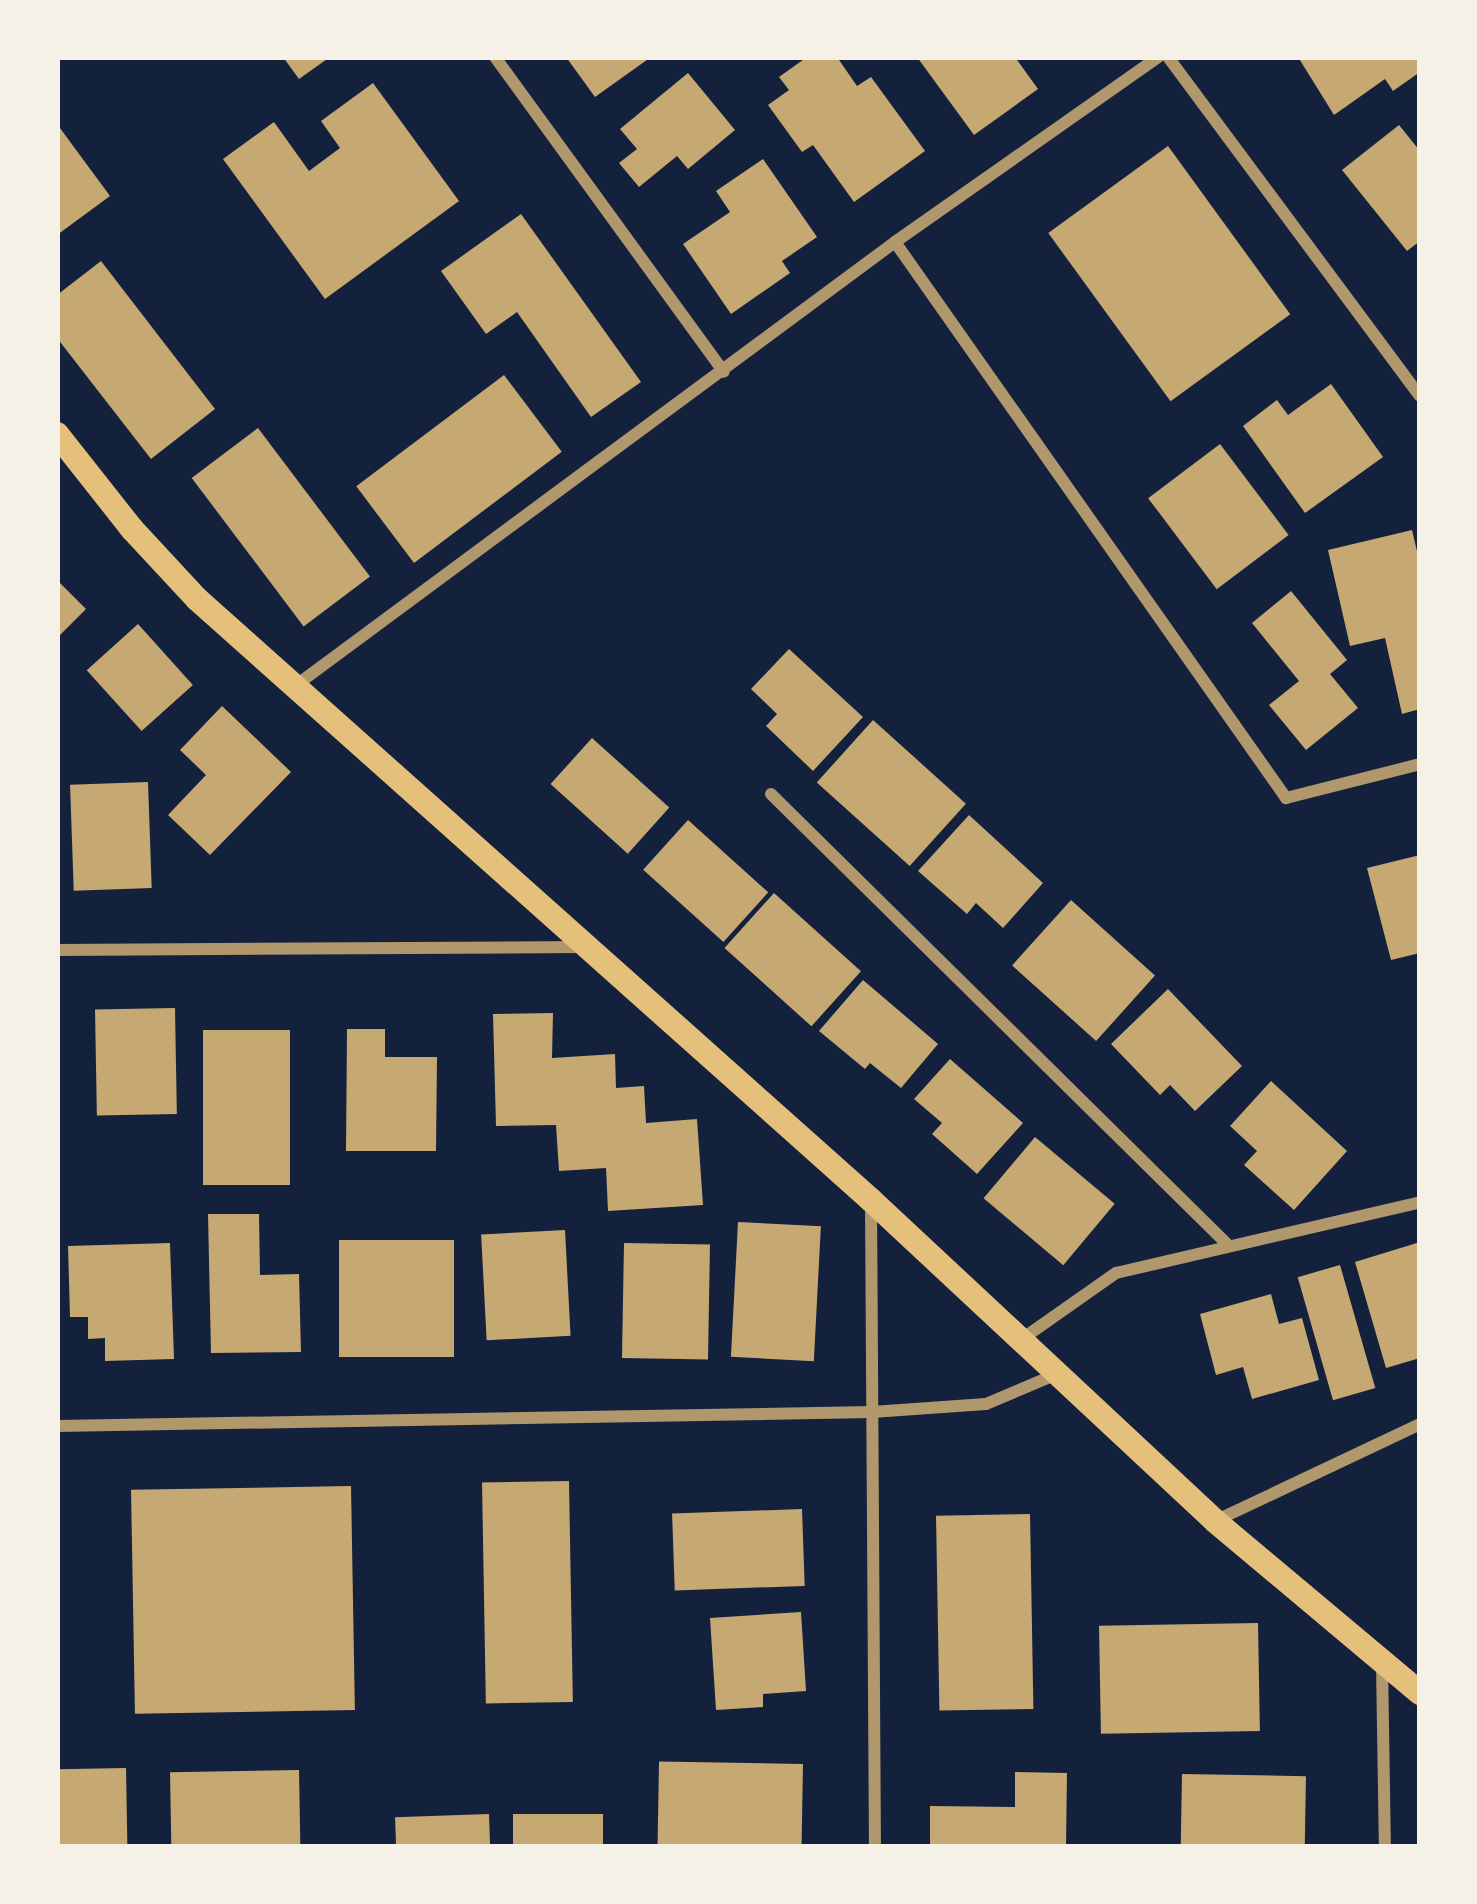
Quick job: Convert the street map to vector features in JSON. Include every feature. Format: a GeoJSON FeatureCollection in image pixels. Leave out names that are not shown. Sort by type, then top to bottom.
{"type":"FeatureCollection","features":[{"type":"Feature","properties":{"kind":"main road"},"geometry":{"type":"LineString","coordinates":[[57,434],[132,529],[197,598],[871,1200],[1215,1521],[1420,1694]]}},
{"type":"Feature","properties":{"kind":"street"},"geometry":{"type":"LineString","coordinates":[[495,57],[724,372]]}},
{"type":"Feature","properties":{"kind":"street"},"geometry":{"type":"LineString","coordinates":[[294,687],[896,242],[1158,57]]}},
{"type":"Feature","properties":{"kind":"street"},"geometry":{"type":"LineString","coordinates":[[1168,57],[1420,396]]}},
{"type":"Feature","properties":{"kind":"street"},"geometry":{"type":"LineString","coordinates":[[896,242],[1286,798],[1420,764]]}},
{"type":"Feature","properties":{"kind":"street"},"geometry":{"type":"LineString","coordinates":[[771,794],[1227,1244]]}},
{"type":"Feature","properties":{"kind":"street"},"geometry":{"type":"LineString","coordinates":[[57,950],[591,947]]}},
{"type":"Feature","properties":{"kind":"street"},"geometry":{"type":"LineString","coordinates":[[871,1200],[875,1847]]}},
{"type":"Feature","properties":{"kind":"street"},"geometry":{"type":"LineString","coordinates":[[1022,1339],[1116,1274],[1227,1244],[1420,1202]]}},
{"type":"Feature","properties":{"kind":"street"},"geometry":{"type":"LineString","coordinates":[[57,1426],[872,1412],[986,1405],[1058,1374]]}},
{"type":"Feature","properties":{"kind":"street"},"geometry":{"type":"LineString","coordinates":[[1215,1521],[1420,1424]]}},
{"type":"Feature","properties":{"kind":"street"},"geometry":{"type":"LineString","coordinates":[[1382,1662],[1385,1847]]}},
{"type":"Feature","properties":{"kind":"building"},"geometry":{"type":"Polygon","coordinates":[[[283,57],[330,57],[299,79],[283,57]]]}},
{"type":"Feature","properties":{"kind":"building"},"geometry":{"type":"Polygon","coordinates":[[[566,57],[651,57],[595,97],[566,57]]]}},
{"type":"Feature","properties":{"kind":"building"},"geometry":{"type":"Polygon","coordinates":[[[807,57],[837,57],[857,86],[871,77],[925,151],[854,202],[813,145],[802,152],[768,105],[789,90],[779,77],[807,57]]]}},
{"type":"Feature","properties":{"kind":"building"},"geometry":{"type":"Polygon","coordinates":[[[917,57],[1015,57],[1038,89],[974,135],[917,57]]]}},
{"type":"Feature","properties":{"kind":"building"},"geometry":{"type":"Polygon","coordinates":[[[1298,57],[1420,57],[1420,72],[1393,91],[1385,79],[1334,115],[1298,57]]]}},
{"type":"Feature","properties":{"kind":"building"},"geometry":{"type":"Polygon","coordinates":[[[688,73],[735,130],[688,169],[677,156],[639,187],[619,163],[637,149],[620,129],[688,73]]]}},
{"type":"Feature","properties":{"kind":"building"},"geometry":{"type":"Polygon","coordinates":[[[373,83],[459,201],[325,299],[223,159],[274,122],[309,171],[340,148],[321,121],[373,83]]]}},
{"type":"Feature","properties":{"kind":"building"},"geometry":{"type":"Polygon","coordinates":[[[57,124],[110,196],[57,235],[57,124]]]}},
{"type":"Feature","properties":{"kind":"building"},"geometry":{"type":"Polygon","coordinates":[[[1399,125],[1420,151],[1420,241],[1407,251],[1342,170],[1399,125]]]}},
{"type":"Feature","properties":{"kind":"building"},"geometry":{"type":"Polygon","coordinates":[[[1168,146],[1290,314],[1171,401],[1048,233],[1168,146]]]}},
{"type":"Feature","properties":{"kind":"building"},"geometry":{"type":"Polygon","coordinates":[[[763,159],[817,237],[782,261],[790,273],[731,314],[683,244],[730,212],[716,191],[763,159]]]}},
{"type":"Feature","properties":{"kind":"building"},"geometry":{"type":"Polygon","coordinates":[[[521,214],[641,382],[591,417],[517,312],[486,334],[441,271],[521,214]]]}},
{"type":"Feature","properties":{"kind":"building"},"geometry":{"type":"Polygon","coordinates":[[[101,261],[215,409],[151,459],[57,338],[57,295],[101,261]]]}},
{"type":"Feature","properties":{"kind":"building"},"geometry":{"type":"Polygon","coordinates":[[[504,375],[562,452],[414,563],[356,486],[504,375]]]}},
{"type":"Feature","properties":{"kind":"building"},"geometry":{"type":"Polygon","coordinates":[[[1331,384],[1383,457],[1305,513],[1243,426],[1277,400],[1288,415],[1331,384]]]}},
{"type":"Feature","properties":{"kind":"building"},"geometry":{"type":"Polygon","coordinates":[[[258,428],[370,577],[304,626],[192,478],[258,428]]]}},
{"type":"Feature","properties":{"kind":"building"},"geometry":{"type":"Polygon","coordinates":[[[1220,444],[1289,535],[1217,589],[1148,498],[1220,444]]]}},
{"type":"Feature","properties":{"kind":"building"},"geometry":{"type":"Polygon","coordinates":[[[1412,530],[1420,564],[1420,709],[1402,714],[1385,638],[1350,646],[1328,550],[1412,530]]]}},
{"type":"Feature","properties":{"kind":"building"},"geometry":{"type":"Polygon","coordinates":[[[57,580],[86,609],[57,638],[57,580]]]}},
{"type":"Feature","properties":{"kind":"building"},"geometry":{"type":"Polygon","coordinates":[[[1291,591],[1347,660],[1330,674],[1358,708],[1306,750],[1269,705],[1299,681],[1252,623],[1291,591]]]}},
{"type":"Feature","properties":{"kind":"building"},"geometry":{"type":"Polygon","coordinates":[[[138,624],[193,685],[142,731],[87,670],[138,624]]]}},
{"type":"Feature","properties":{"kind":"building"},"geometry":{"type":"Polygon","coordinates":[[[789,649],[863,717],[813,771],[766,726],[777,714],[751,689],[789,649]]]}},
{"type":"Feature","properties":{"kind":"building"},"geometry":{"type":"Polygon","coordinates":[[[222,706],[291,772],[210,855],[168,815],[206,775],[180,750],[222,706]]]}},
{"type":"Feature","properties":{"kind":"building"},"geometry":{"type":"Polygon","coordinates":[[[873,720],[966,804],[910,866],[817,782],[873,720]]]}},
{"type":"Feature","properties":{"kind":"building"},"geometry":{"type":"Polygon","coordinates":[[[592,738],[669,808],[628,854],[551,784],[592,738]]]}},
{"type":"Feature","properties":{"kind":"building"},"geometry":{"type":"Polygon","coordinates":[[[148,782],[152,888],[74,891],[70,785],[148,782]]]}},
{"type":"Feature","properties":{"kind":"building"},"geometry":{"type":"Polygon","coordinates":[[[969,815],[1043,883],[1003,928],[976,903],[967,914],[918,871],[969,815]]]}},
{"type":"Feature","properties":{"kind":"building"},"geometry":{"type":"Polygon","coordinates":[[[688,820],[768,892],[723,942],[643,870],[688,820]]]}},
{"type":"Feature","properties":{"kind":"building"},"geometry":{"type":"Polygon","coordinates":[[[1420,855],[1420,953],[1391,960],[1367,868],[1420,855]]]}},
{"type":"Feature","properties":{"kind":"building"},"geometry":{"type":"Polygon","coordinates":[[[774,893],[861,971],[811,1026],[724,948],[774,893]]]}},
{"type":"Feature","properties":{"kind":"building"},"geometry":{"type":"Polygon","coordinates":[[[1071,900],[1155,976],[1096,1041],[1012,965],[1071,900]]]}},
{"type":"Feature","properties":{"kind":"building"},"geometry":{"type":"Polygon","coordinates":[[[863,980],[938,1044],[901,1088],[870,1063],[865,1069],[819,1031],[863,980]]]}},
{"type":"Feature","properties":{"kind":"building"},"geometry":{"type":"Polygon","coordinates":[[[1168,989],[1242,1066],[1195,1111],[1170,1085],[1160,1095],[1111,1044],[1168,989]]]}},
{"type":"Feature","properties":{"kind":"building"},"geometry":{"type":"Polygon","coordinates":[[[175,1008],[177,1114],[97,1115],[95,1009],[175,1008]]]}},
{"type":"Feature","properties":{"kind":"building"},"geometry":{"type":"Polygon","coordinates":[[[553,1013],[552,1058],[615,1054],[616,1088],[644,1086],[646,1123],[697,1119],[703,1205],[608,1211],[606,1168],[559,1171],[556,1125],[496,1126],[493,1014],[553,1013]]]}},
{"type":"Feature","properties":{"kind":"building"},"geometry":{"type":"Polygon","coordinates":[[[347,1029],[385,1029],[385,1057],[437,1057],[436,1151],[346,1151],[347,1029]]]}},
{"type":"Feature","properties":{"kind":"building"},"geometry":{"type":"Polygon","coordinates":[[[203,1030],[290,1030],[290,1185],[203,1185],[203,1030]]]}},
{"type":"Feature","properties":{"kind":"building"},"geometry":{"type":"Polygon","coordinates":[[[950,1059],[1023,1123],[977,1174],[932,1134],[942,1123],[914,1099],[950,1059]]]}},
{"type":"Feature","properties":{"kind":"building"},"geometry":{"type":"Polygon","coordinates":[[[1271,1081],[1347,1151],[1294,1210],[1244,1165],[1257,1151],[1230,1126],[1271,1081]]]}},
{"type":"Feature","properties":{"kind":"building"},"geometry":{"type":"Polygon","coordinates":[[[1035,1137],[1115,1204],[1063,1265],[984,1198],[1035,1137]]]}},
{"type":"Feature","properties":{"kind":"building"},"geometry":{"type":"Polygon","coordinates":[[[208,1214],[259,1214],[260,1275],[299,1274],[301,1352],[211,1353],[208,1214]]]}},
{"type":"Feature","properties":{"kind":"building"},"geometry":{"type":"Polygon","coordinates":[[[738,1222],[821,1226],[814,1361],[731,1357],[738,1222]]]}},
{"type":"Feature","properties":{"kind":"building"},"geometry":{"type":"Polygon","coordinates":[[[565,1230],[571,1336],[487,1340],[481,1234],[565,1230]]]}},
{"type":"Feature","properties":{"kind":"building"},"geometry":{"type":"Polygon","coordinates":[[[339,1240],[454,1240],[454,1357],[339,1357],[339,1240]]]}},
{"type":"Feature","properties":{"kind":"building"},"geometry":{"type":"Polygon","coordinates":[[[1420,1242],[1420,1358],[1386,1368],[1355,1262],[1420,1242]]]}},
{"type":"Feature","properties":{"kind":"building"},"geometry":{"type":"Polygon","coordinates":[[[170,1243],[174,1359],[105,1361],[105,1338],[88,1339],[88,1317],[70,1317],[68,1246],[170,1243]]]}},
{"type":"Feature","properties":{"kind":"building"},"geometry":{"type":"Polygon","coordinates":[[[624,1243],[710,1245],[708,1359],[622,1358],[624,1243]]]}},
{"type":"Feature","properties":{"kind":"building"},"geometry":{"type":"Polygon","coordinates":[[[1340,1265],[1375,1388],[1333,1400],[1298,1277],[1340,1265]]]}},
{"type":"Feature","properties":{"kind":"building"},"geometry":{"type":"Polygon","coordinates":[[[1271,1294],[1279,1324],[1302,1318],[1319,1380],[1252,1399],[1243,1367],[1216,1375],[1200,1314],[1271,1294]]]}},
{"type":"Feature","properties":{"kind":"building"},"geometry":{"type":"Polygon","coordinates":[[[569,1481],[573,1702],[486,1703],[482,1483],[569,1481]]]}},
{"type":"Feature","properties":{"kind":"building"},"geometry":{"type":"Polygon","coordinates":[[[351,1486],[355,1710],[135,1714],[131,1490],[351,1486]]]}},
{"type":"Feature","properties":{"kind":"building"},"geometry":{"type":"Polygon","coordinates":[[[802,1509],[805,1586],[675,1590],[672,1514],[802,1509]]]}},
{"type":"Feature","properties":{"kind":"building"},"geometry":{"type":"Polygon","coordinates":[[[1030,1514],[1033,1709],[939,1711],[936,1516],[1030,1514]]]}},
{"type":"Feature","properties":{"kind":"building"},"geometry":{"type":"Polygon","coordinates":[[[801,1612],[806,1691],[763,1694],[763,1707],[716,1710],[710,1618],[801,1612]]]}},
{"type":"Feature","properties":{"kind":"building"},"geometry":{"type":"Polygon","coordinates":[[[1258,1623],[1260,1731],[1101,1734],[1099,1626],[1258,1623]]]}},
{"type":"Feature","properties":{"kind":"building"},"geometry":{"type":"Polygon","coordinates":[[[659,1761],[803,1764],[802,1847],[658,1844],[659,1761]]]}},
{"type":"Feature","properties":{"kind":"building"},"geometry":{"type":"Polygon","coordinates":[[[126,1768],[127,1847],[58,1847],[57,1769],[126,1768]]]}},
{"type":"Feature","properties":{"kind":"building"},"geometry":{"type":"Polygon","coordinates":[[[299,1770],[300,1847],[171,1847],[170,1772],[299,1770]]]}},
{"type":"Feature","properties":{"kind":"building"},"geometry":{"type":"Polygon","coordinates":[[[1015,1772],[1067,1773],[1066,1847],[930,1847],[930,1806],[1015,1807],[1015,1772]]]}},
{"type":"Feature","properties":{"kind":"building"},"geometry":{"type":"Polygon","coordinates":[[[1182,1774],[1306,1776],[1305,1847],[1181,1847],[1182,1774]]]}},
{"type":"Feature","properties":{"kind":"building"},"geometry":{"type":"Polygon","coordinates":[[[489,1814],[490,1847],[396,1847],[395,1817],[489,1814]]]}},
{"type":"Feature","properties":{"kind":"building"},"geometry":{"type":"Polygon","coordinates":[[[513,1814],[603,1814],[603,1847],[513,1847],[513,1814]]]}}]}
